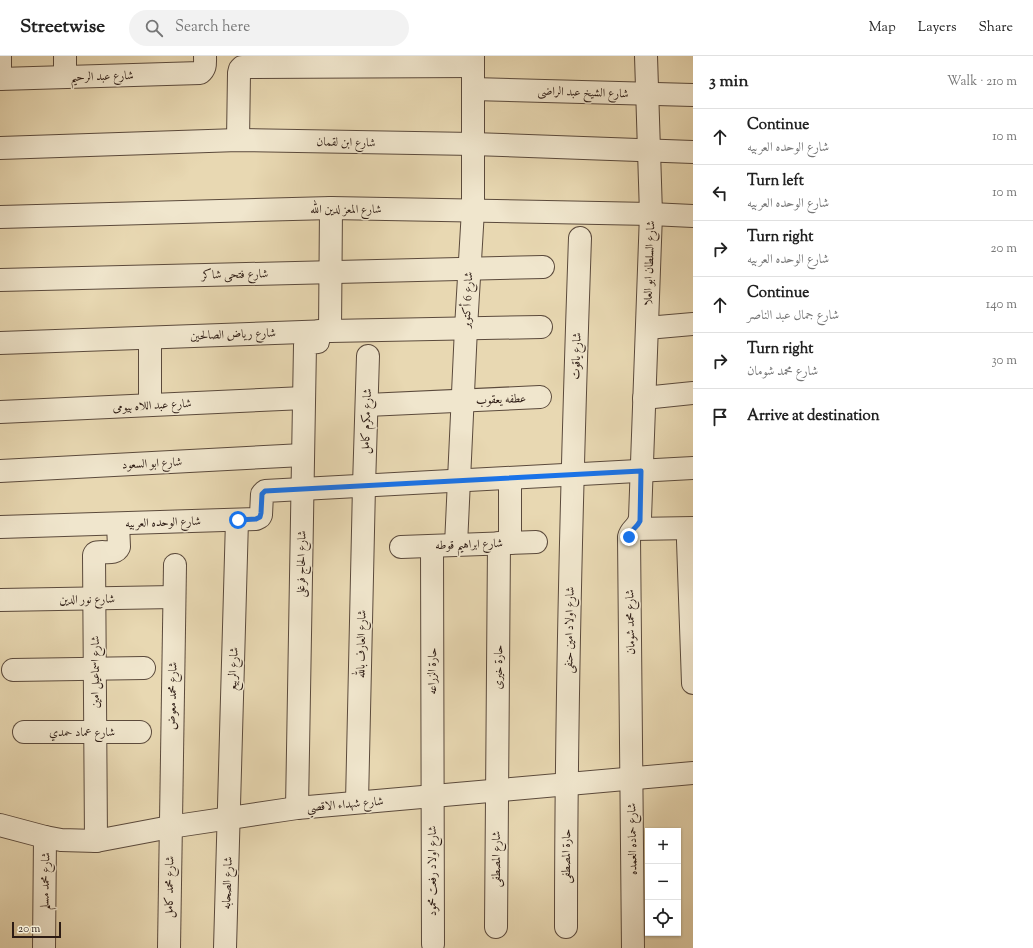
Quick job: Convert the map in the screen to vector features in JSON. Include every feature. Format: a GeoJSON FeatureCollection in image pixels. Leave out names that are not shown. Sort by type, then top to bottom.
{"type":"FeatureCollection","features":[{"type":"Feature","properties":{"kind":"street"},"geometry":{"type":"LineString","coordinates":[[0,56],[0,79]]}},
{"type":"Feature","properties":{"kind":"street","name":"شارع السلطان ابو العلا"},"geometry":{"type":"LineString","coordinates":[[641,471],[651,214],[646,56]]}},
{"type":"Feature","properties":{"kind":"street"},"geometry":{"type":"LineString","coordinates":[[238,140],[239,73],[242,67],[473,61]]}},
{"type":"Feature","properties":{"kind":"street","name":"شارع 6 أكتوبر"},"geometry":{"type":"LineString","coordinates":[[456,545],[462,401],[473,210],[473,61]]}},
{"type":"Feature","properties":{"kind":"street","name":"شارع عبد الرحيم"},"geometry":{"type":"LineString","coordinates":[[0,79],[65,66],[131,65],[200,73],[204,63]]}},
{"type":"Feature","properties":{"kind":"street","name":"شارع الشيخ عبد الراضى"},"geometry":{"type":"LineString","coordinates":[[473,89],[693,95]]}},
{"type":"Feature","properties":{"kind":"street","name":"شارع ابن لقمان"},"geometry":{"type":"LineString","coordinates":[[0,148],[238,140],[473,144],[693,152]]}},
{"type":"Feature","properties":{"kind":"street"},"geometry":{"type":"LineString","coordinates":[[324,331],[330,272],[331,208]]}},
{"type":"Feature","properties":{"kind":"street","name":"شارع المعز لدين الله"},"geometry":{"type":"LineString","coordinates":[[0,217],[331,208],[693,216]]}},
{"type":"Feature","properties":{"kind":"street","name":"شارع ياقوت"},"geometry":{"type":"LineString","coordinates":[[572,475],[580,238]]}},
{"type":"Feature","properties":{"kind":"street","name":"شارع فتحى شاكر"},"geometry":{"type":"LineString","coordinates":[[0,280],[543,267]]}},
{"type":"Feature","properties":{"kind":"street"},"geometry":{"type":"LineString","coordinates":[[647,328],[693,324]]}},
{"type":"Feature","properties":{"kind":"street","name":"شارع رياض الصالحين"},"geometry":{"type":"LineString","coordinates":[[0,344],[324,331],[541,327]]}},
{"type":"Feature","properties":{"kind":"street","name":"شارع الحاج فرغلى"},"geometry":{"type":"LineString","coordinates":[[297,808],[306,345],[307,343],[318,342],[324,331]]}},
{"type":"Feature","properties":{"kind":"street"},"geometry":{"type":"LineString","coordinates":[[150,338],[150,405]]}},
{"type":"Feature","properties":{"kind":"street","name":"شارع مكرم كامل"},"geometry":{"type":"LineString","coordinates":[[364,486],[368,356]]}},
{"type":"Feature","properties":{"kind":"street"},"geometry":{"type":"LineString","coordinates":[[644,398],[693,393]]}},
{"type":"Feature","properties":{"kind":"street","name":"شارع عبد اللاه بيومى"},"geometry":{"type":"LineString","coordinates":[[0,412],[304,398]]}},
{"type":"Feature","properties":{"kind":"street","name":"عطفه يعقوب"},"geometry":{"type":"LineString","coordinates":[[367,405],[540,398]]}},
{"type":"Feature","properties":{"kind":"street","name":"شارع ابو السعود"},"geometry":{"type":"LineString","coordinates":[[0,471],[303,455]]}},
{"type":"Feature","properties":{"kind":"street"},"geometry":{"type":"LineString","coordinates":[[303,489],[693,468]]}},
{"type":"Feature","properties":{"kind":"street","name":"شارع محمد شومان"},"geometry":{"type":"LineString","coordinates":[[632,778],[629,537],[630,532],[638,524],[640,518],[641,471]]}},
{"type":"Feature","properties":{"kind":"street","name":"شارع اولاد امين حنفى"},"geometry":{"type":"LineString","coordinates":[[566,785],[572,475]]}},
{"type":"Feature","properties":{"kind":"street","name":"حارة خيرى"},"geometry":{"type":"LineString","coordinates":[[497,791],[505,543],[510,478]]}},
{"type":"Feature","properties":{"kind":"street","name":"شارع العارف بالله"},"geometry":{"type":"LineString","coordinates":[[358,802],[364,486]]}},
{"type":"Feature","properties":{"kind":"street","name":"شارع الوحده العربيه"},"geometry":{"type":"LineString","coordinates":[[0,527],[256,519],[260,517],[262,494],[264,492],[303,489]]}},
{"type":"Feature","properties":{"kind":"street","name":"شارع الربيع"},"geometry":{"type":"LineString","coordinates":[[229,818],[238,520]]}},
{"type":"Feature","properties":{"kind":"street","name":"شارع اسماعيل امين"},"geometry":{"type":"LineString","coordinates":[[96,841],[94,555],[98,552],[115,552],[118,550],[118,524]]}},
{"type":"Feature","properties":{"kind":"street"},"geometry":{"type":"LineString","coordinates":[[634,529],[693,528]]}},
{"type":"Feature","properties":{"kind":"street"},"geometry":{"type":"LineString","coordinates":[[693,533],[688,540],[693,683]]}},
{"type":"Feature","properties":{"kind":"street","name":"شارع ابراهيم قوطه"},"geometry":{"type":"LineString","coordinates":[[401,547],[536,542]]}},
{"type":"Feature","properties":{"kind":"street","name":"حارة الزراعه"},"geometry":{"type":"LineString","coordinates":[[432,546],[432,797]]}},
{"type":"Feature","properties":{"kind":"street","name":"شارع محمد معوض"},"geometry":{"type":"LineString","coordinates":[[170,827],[175,565]]}},
{"type":"Feature","properties":{"kind":"street","name":"شارع نور الدين"},"geometry":{"type":"LineString","coordinates":[[0,600],[174,597]]}},
{"type":"Feature","properties":{"kind":"street"},"geometry":{"type":"LineString","coordinates":[[13,670],[144,668]]}},
{"type":"Feature","properties":{"kind":"street","name":"شارع عماد حمدي"},"geometry":{"type":"LineString","coordinates":[[24,732],[140,732]]}},
{"type":"Feature","properties":{"kind":"street","name":"شارع شهداء الاقصي"},"geometry":{"type":"LineString","coordinates":[[0,825],[61,840],[96,841],[170,827],[297,808],[693,773]]}},
{"type":"Feature","properties":{"kind":"street","name":"شارع حماده العمده"},"geometry":{"type":"LineString","coordinates":[[632,778],[633,948]]}},
{"type":"Feature","properties":{"kind":"street","name":"حارة المصطفى"},"geometry":{"type":"LineString","coordinates":[[566,785],[566,927]]}},
{"type":"Feature","properties":{"kind":"street","name":"شارع المصطفى"},"geometry":{"type":"LineString","coordinates":[[496,927],[497,791]]}},
{"type":"Feature","properties":{"kind":"street","name":"شارع اولاد رفعت محمود"},"geometry":{"type":"LineString","coordinates":[[432,797],[433,944]]}},
{"type":"Feature","properties":{"kind":"street","name":"شارع الصحابه"},"geometry":{"type":"LineString","coordinates":[[225,948],[229,818]]}},
{"type":"Feature","properties":{"kind":"street","name":"شارع محمد كامل"},"geometry":{"type":"LineString","coordinates":[[168,948],[170,827]]}},
{"type":"Feature","properties":{"kind":"street","name":"شارع محمد مسلم"},"geometry":{"type":"LineString","coordinates":[[44,948],[45,837]]}},
{"type":"Feature","properties":{"kind":"route"},"geometry":{"type":"LineString","coordinates":[[238,520],[258,519],[260,517],[262,494],[265,491],[641,471],[640,521],[637,527],[630,532],[629,537]]}}]}
